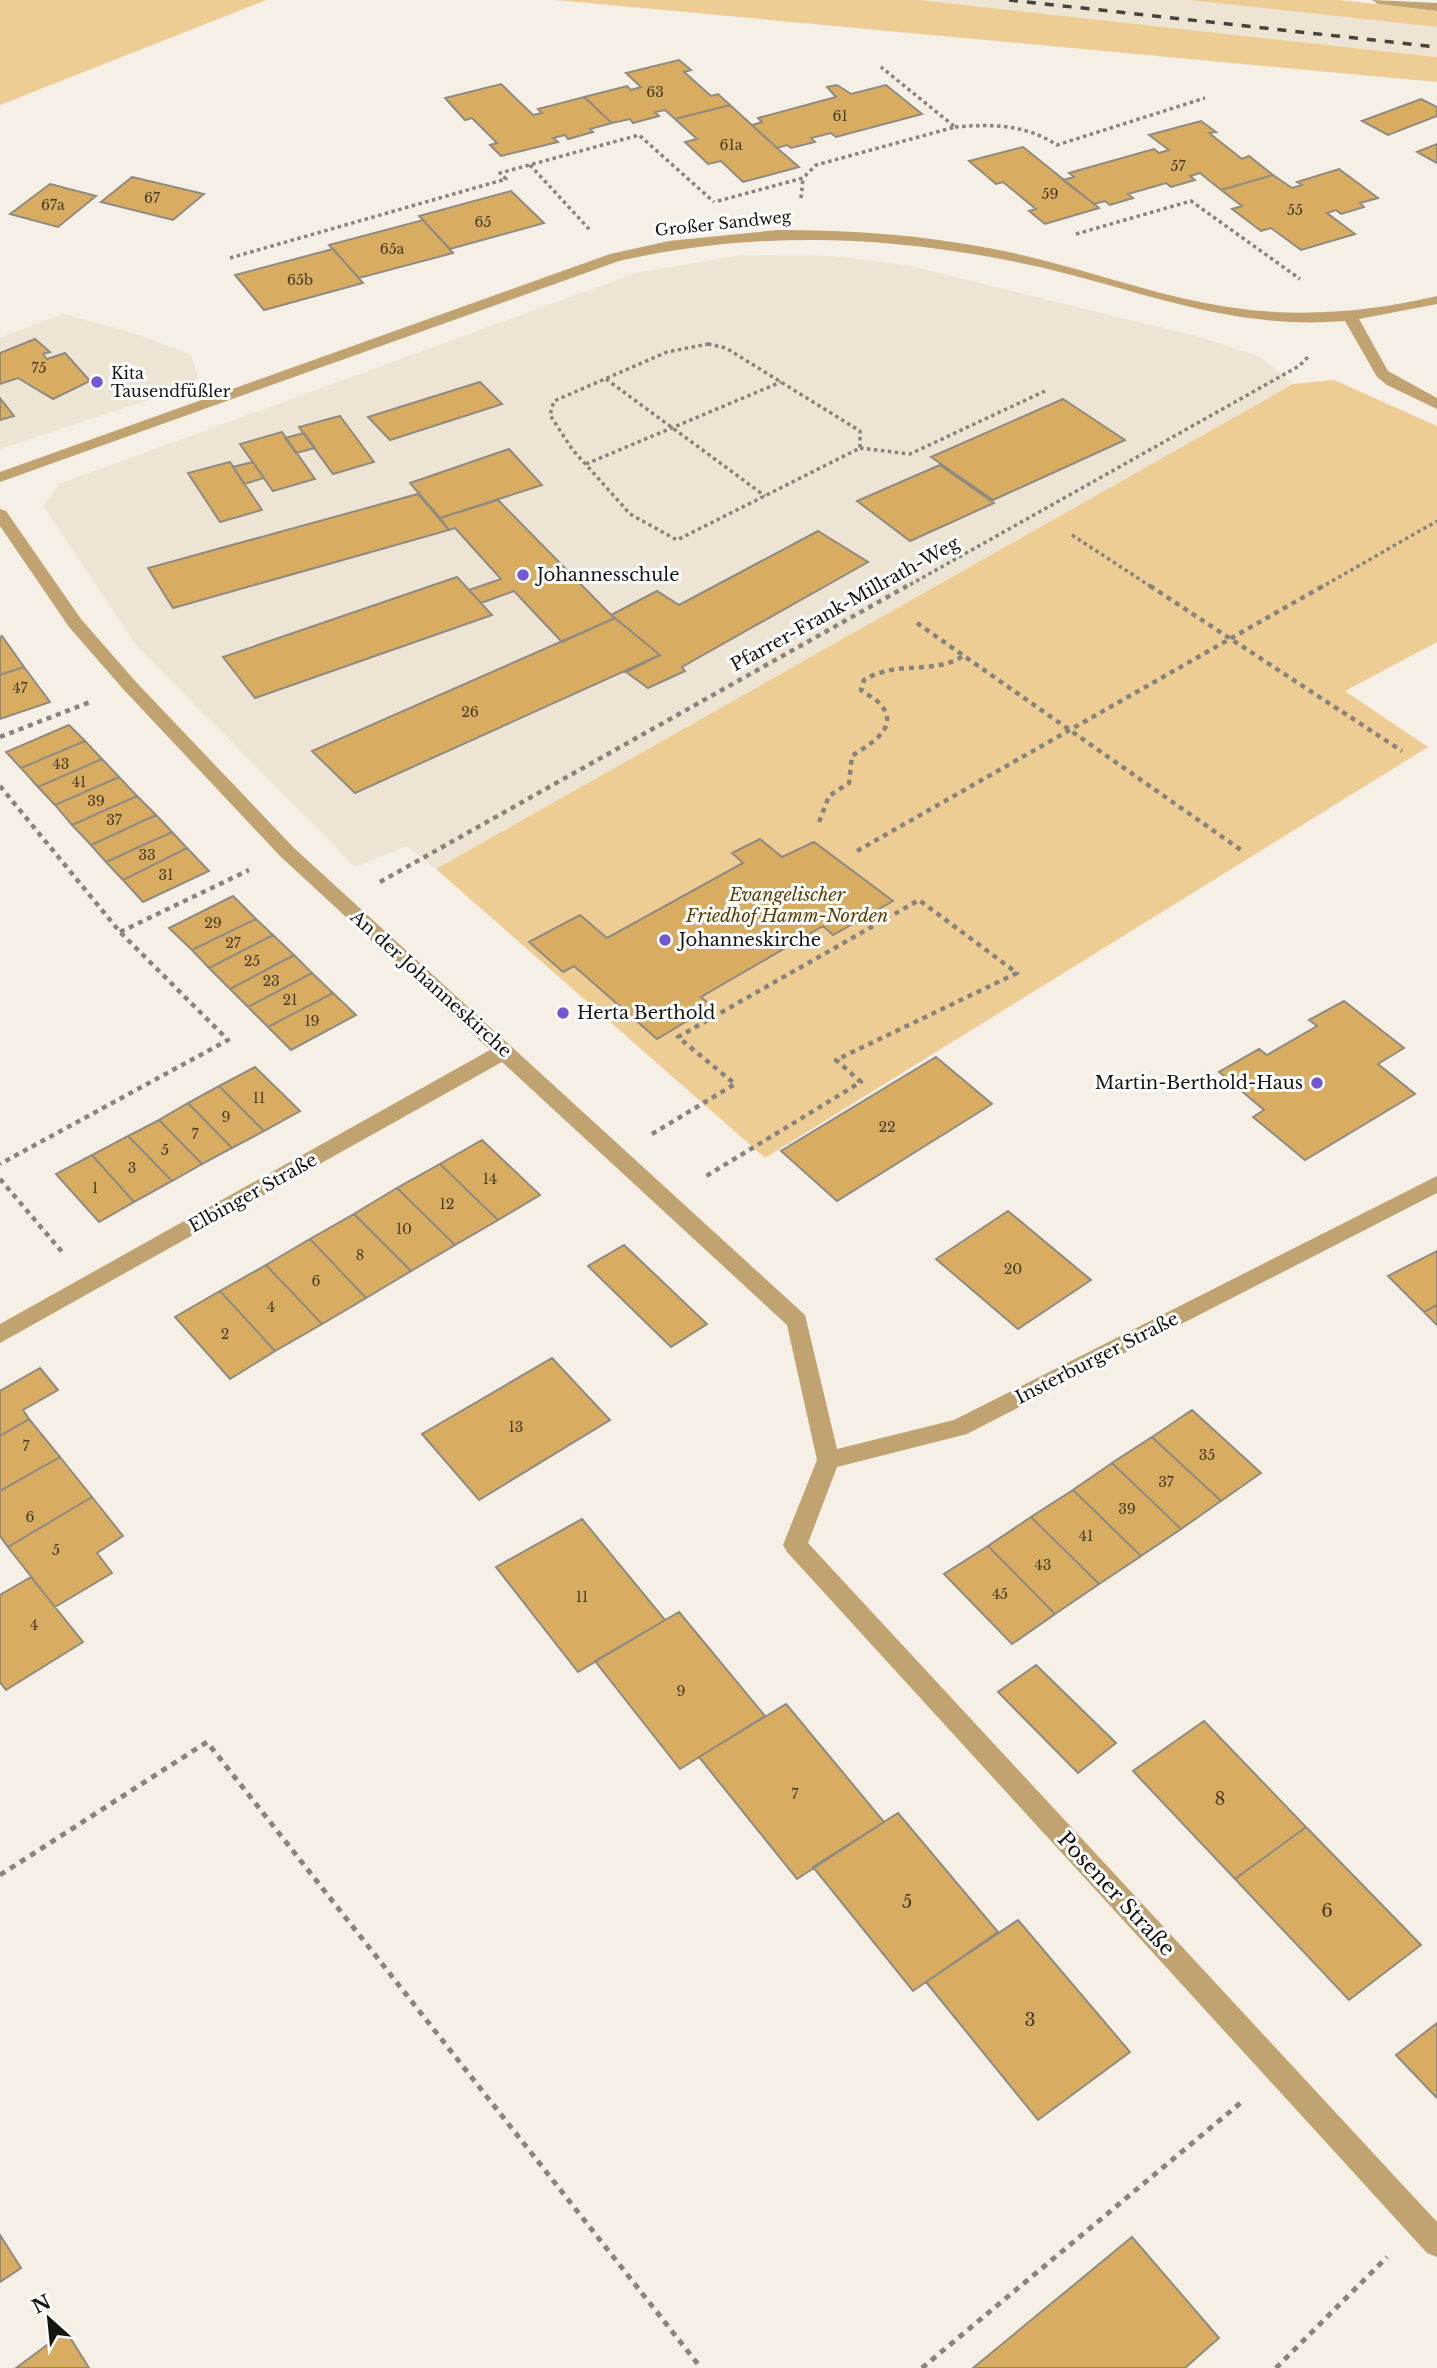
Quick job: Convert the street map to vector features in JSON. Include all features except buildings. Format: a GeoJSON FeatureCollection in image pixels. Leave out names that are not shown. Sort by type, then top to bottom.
{"type":"FeatureCollection","features":[{"type":"Feature","properties":{"kind":"street"},"geometry":{"type":"LineString","coordinates":[[1378,0],[1437,7]]}},
{"type":"Feature","properties":{"kind":"street","name":"Großer Sandweg"},"geometry":{"type":"LineString","coordinates":[[0,477],[615,257],[657,246],[748,234],[851,233],[903,238],[1048,265],[1177,301],[1222,310],[1302,316],[1349,315],[1384,312],[1437,300]]}},
{"type":"Feature","properties":{"kind":"street"},"geometry":{"type":"LineString","coordinates":[[1349,315],[1382,374],[1437,404]]}},
{"type":"Feature","properties":{"kind":"street","name":"An der Johanneskirche"},"geometry":{"type":"LineString","coordinates":[[0,514],[75,623],[130,686],[287,852],[797,1321],[828,1460]]}},
{"type":"Feature","properties":{"kind":"street","name":"Elbinger Straße"},"geometry":{"type":"LineString","coordinates":[[0,1334],[505,1051]]}},
{"type":"Feature","properties":{"kind":"street","name":"Insterburger Straße"},"geometry":{"type":"LineString","coordinates":[[828,1460],[959,1428],[1437,1184]]}},
{"type":"Feature","properties":{"kind":"street","name":"Posener Straße"},"geometry":{"type":"LineString","coordinates":[[828,1460],[795,1545],[1428,2233]]}},
{"type":"Feature","properties":{"kind":"path"},"geometry":{"type":"LineString","coordinates":[[881,68],[955,127]]}},
{"type":"Feature","properties":{"kind":"path"},"geometry":{"type":"LineString","coordinates":[[714,202],[803,178],[816,165],[955,127],[1000,123],[1028,129],[1057,145],[1205,98]]}},
{"type":"Feature","properties":{"kind":"path"},"geometry":{"type":"LineString","coordinates":[[230,258],[506,179],[500,173],[639,135],[748,234]]}},
{"type":"Feature","properties":{"kind":"path"},"geometry":{"type":"LineString","coordinates":[[530,165],[615,257]]}},
{"type":"Feature","properties":{"kind":"path"},"geometry":{"type":"LineString","coordinates":[[1048,265],[1065,237],[1191,201],[1349,315]]}},
{"type":"Feature","properties":{"kind":"path","name":"Pfarrer-Frank-Millrath-Weg"},"geometry":{"type":"LineString","coordinates":[[342,903],[1299,366],[1349,315]]}},
{"type":"Feature","properties":{"kind":"path"},"geometry":{"type":"LineString","coordinates":[[860,448],[860,431],[726,348],[708,344],[667,352],[554,401],[550,415],[572,449],[630,514],[677,540],[860,448],[910,454],[1045,391]]}},
{"type":"Feature","properties":{"kind":"path"},"geometry":{"type":"LineString","coordinates":[[605,379],[765,496]]}},
{"type":"Feature","properties":{"kind":"path"},"geometry":{"type":"LineString","coordinates":[[586,464],[782,381]]}},
{"type":"Feature","properties":{"kind":"path"},"geometry":{"type":"LineString","coordinates":[[857,850],[1437,521]]}},
{"type":"Feature","properties":{"kind":"path"},"geometry":{"type":"LineString","coordinates":[[1072,535],[1402,751]]}},
{"type":"Feature","properties":{"kind":"path"},"geometry":{"type":"LineString","coordinates":[[917,623],[1241,850]]}},
{"type":"Feature","properties":{"kind":"path"},"geometry":{"type":"LineString","coordinates":[[819,822],[829,796],[847,787],[852,776],[852,756],[874,744],[884,729],[886,712],[862,690],[864,680],[889,667],[940,667],[956,662],[963,656]]}},
{"type":"Feature","properties":{"kind":"path"},"geometry":{"type":"LineString","coordinates":[[0,737],[130,686]]}},
{"type":"Feature","properties":{"kind":"path"},"geometry":{"type":"LineString","coordinates":[[0,786],[120,932],[228,1040],[0,1164]]}},
{"type":"Feature","properties":{"kind":"path"},"geometry":{"type":"LineString","coordinates":[[120,932],[287,852]]}},
{"type":"Feature","properties":{"kind":"path"},"geometry":{"type":"LineString","coordinates":[[618,1154],[735,1084],[678,1037],[919,900],[1017,972],[836,1060],[861,1082],[667,1199]]}},
{"type":"Feature","properties":{"kind":"path"},"geometry":{"type":"LineString","coordinates":[[0,1179],[89,1284]]}},
{"type":"Feature","properties":{"kind":"path"},"geometry":{"type":"LineString","coordinates":[[0,1875],[207,1742],[701,2368]]}},
{"type":"Feature","properties":{"kind":"path"},"geometry":{"type":"LineString","coordinates":[[922,2368],[1278,2071]]}},
{"type":"Feature","properties":{"kind":"path"},"geometry":{"type":"LineString","coordinates":[[1276,2368],[1428,2233]]}},
{"type":"Feature","properties":{"kind":"shaded area"},"geometry":{"type":"Polygon","coordinates":[[[918,0],[1189,0],[1437,27],[1437,57],[918,0]]]}},
{"type":"Feature","properties":{"kind":"shaded area","name":"Johannesschule"},"geometry":{"type":"Polygon","coordinates":[[[741,255],[833,256],[906,265],[1196,336],[1259,356],[1293,384],[436,869],[407,846],[355,867],[135,644],[43,506],[59,484],[636,273],[741,255]]]}},
{"type":"Feature","properties":{"kind":"shaded area","name":"Kita Tausendfüßler"},"geometry":{"type":"Polygon","coordinates":[[[62,314],[131,332],[191,355],[198,377],[190,386],[0,449],[0,338],[62,314]]]}},
{"type":"Feature","properties":{"kind":"green space"},"geometry":{"type":"Polygon","coordinates":[[[0,0],[266,0],[0,105],[0,0]]]}},
{"type":"Feature","properties":{"kind":"green space"},"geometry":{"type":"Polygon","coordinates":[[[556,0],[918,0],[1437,57],[1437,82],[556,0]]]}},
{"type":"Feature","properties":{"kind":"green space"},"geometry":{"type":"Polygon","coordinates":[[[1189,0],[1340,0],[1437,11],[1437,27],[1189,0]]]}},
{"type":"Feature","properties":{"kind":"green space","name":"Evangelischer Friedhof Hamm-Norden"},"geometry":{"type":"Polygon","coordinates":[[[1334,380],[1437,426],[1437,642],[1345,691],[1428,747],[765,1158],[436,869],[1293,384],[1334,380]]]}},
{"type":"Feature","properties":{"kind":"railway"},"geometry":{"type":"LineString","coordinates":[[1009,0],[1437,47]]}},
{"type":"Feature","properties":{"kind":"place","name":"Kita Tausendfüßler"},"geometry":{"type":"Point","coordinates":[97,382]}},
{"type":"Feature","properties":{"kind":"place","name":"Johannesschule"},"geometry":{"type":"Point","coordinates":[523,575]}},
{"type":"Feature","properties":{"kind":"place","name":"Johanneskirche"},"geometry":{"type":"Point","coordinates":[665,940]}},
{"type":"Feature","properties":{"kind":"place","name":"Herta Berthold"},"geometry":{"type":"Point","coordinates":[563,1013]}},
{"type":"Feature","properties":{"kind":"place","name":"Martin-Berthold-Haus"},"geometry":{"type":"Point","coordinates":[1317,1083]}}]}
